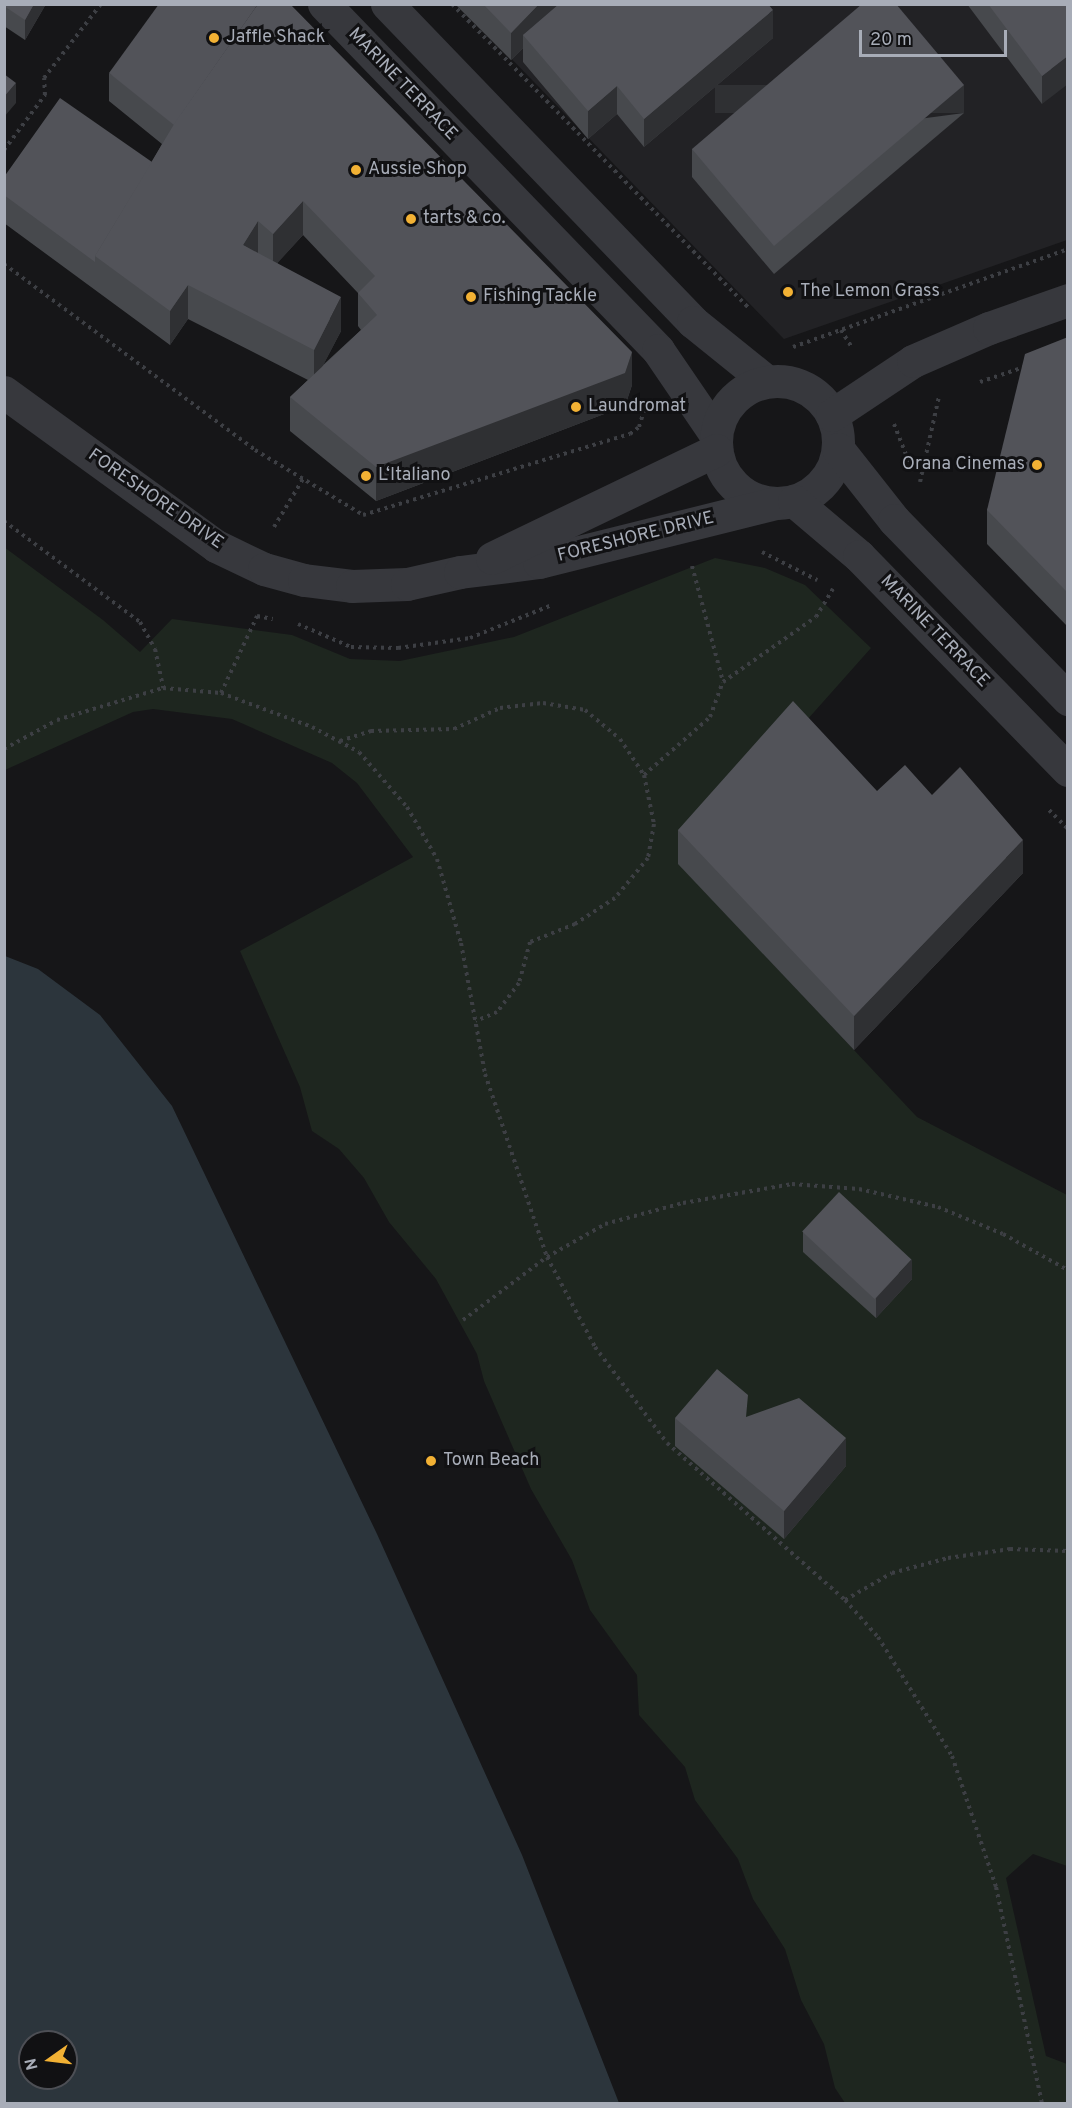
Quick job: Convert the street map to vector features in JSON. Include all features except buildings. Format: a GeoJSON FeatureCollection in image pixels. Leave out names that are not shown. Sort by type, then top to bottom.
{"type":"FeatureCollection","features":[{"type":"Feature","properties":{"kind":"street","name":"MARINE TERRACE"},"geometry":{"type":"LineString","coordinates":[[324,4],[658,350],[716,443]]}},
{"type":"Feature","properties":{"kind":"street"},"geometry":{"type":"LineString","coordinates":[[387,4],[693,322],[766,381]]}},
{"type":"Feature","properties":{"kind":"street"},"geometry":{"type":"LineString","coordinates":[[832,415],[913,362],[989,328],[1068,300]]}},
{"type":"Feature","properties":{"kind":"street"},"geometry":{"type":"LineString","coordinates":[[838,449],[824,481],[785,502],[759,501],[730,482],[716,443],[730,402],[746,388],[766,381],[785,381],[804,386],[820,398],[832,415],[838,449],[894,520],[1068,699]]}},
{"type":"Feature","properties":{"kind":"street","name":"FORESHORE DRIVE"},"geometry":{"type":"LineString","coordinates":[[4,392],[216,546],[264,569],[304,580],[352,586],[407,584],[460,572],[550,560],[785,502]]}},
{"type":"Feature","properties":{"kind":"street","name":"FORESHORE DRIVE"},"geometry":{"type":"LineString","coordinates":[[460,572],[716,443]]}},
{"type":"Feature","properties":{"kind":"street","name":"MARINE TERRACE"},"geometry":{"type":"LineString","coordinates":[[785,502],[860,556],[1068,770]]}},
{"type":"Feature","properties":{"kind":"path"},"geometry":{"type":"LineString","coordinates":[[4,150],[45,95],[44,78],[101,4]]}},
{"type":"Feature","properties":{"kind":"path"},"geometry":{"type":"LineString","coordinates":[[452,4],[751,310]]}},
{"type":"Feature","properties":{"kind":"path"},"geometry":{"type":"LineString","coordinates":[[788,349],[1068,249]]}},
{"type":"Feature","properties":{"kind":"path"},"geometry":{"type":"LineString","coordinates":[[4,264],[255,450],[363,515],[630,434],[639,427],[648,399]]}},
{"type":"Feature","properties":{"kind":"path"},"geometry":{"type":"LineString","coordinates":[[841,330],[851,345]]}},
{"type":"Feature","properties":{"kind":"path"},"geometry":{"type":"LineString","coordinates":[[971,385],[1035,363]]}},
{"type":"Feature","properties":{"kind":"path"},"geometry":{"type":"LineString","coordinates":[[900,436],[918,491],[939,396],[950,392]]}},
{"type":"Feature","properties":{"kind":"path"},"geometry":{"type":"LineString","coordinates":[[273,528],[303,479]]}},
{"type":"Feature","properties":{"kind":"path"},"geometry":{"type":"LineString","coordinates":[[4,521],[140,622],[155,649],[163,688]]}},
{"type":"Feature","properties":{"kind":"path"},"geometry":{"type":"LineString","coordinates":[[689,554],[723,682]]}},
{"type":"Feature","properties":{"kind":"path"},"geometry":{"type":"LineString","coordinates":[[644,775],[710,717],[723,682],[816,617],[834,588]]}},
{"type":"Feature","properties":{"kind":"path"},"geometry":{"type":"LineString","coordinates":[[4,749],[57,720],[163,688],[221,693],[339,741],[359,752],[407,807],[437,859],[461,943],[489,1084],[546,1257],[595,1347],[667,1443],[845,1600],[878,1637],[952,1756],[996,1887],[1042,2103]]}},
{"type":"Feature","properties":{"kind":"path"},"geometry":{"type":"LineString","coordinates":[[339,741],[371,731],[454,729],[500,708],[543,703],[585,710],[620,739],[644,775],[654,824],[648,858],[615,898],[575,924],[530,942],[519,983],[497,1012],[476,1021]]}},
{"type":"Feature","properties":{"kind":"path"},"geometry":{"type":"LineString","coordinates":[[463,1320],[546,1257],[605,1224],[682,1203],[792,1184],[859,1188],[938,1207],[1003,1234],[1068,1270]]}},
{"type":"Feature","properties":{"kind":"path"},"geometry":{"type":"LineString","coordinates":[[845,1600],[892,1573],[948,1558],[1010,1549],[1068,1551]]}},
{"type":"Feature","properties":{"kind":"shaded area"},"geometry":{"type":"Polygon","coordinates":[[[459,5],[1067,5],[1067,240],[784,339],[459,5]]]}},
{"type":"Feature","properties":{"kind":"shaded area"},"geometry":{"type":"Polygon","coordinates":[[[4,547],[103,620],[140,652],[172,619],[292,635],[350,659],[400,661],[514,637],[715,558],[765,568],[805,585],[871,648],[679,864],[917,1117],[1067,1195],[1067,1866],[1033,1854],[1006,1878],[1046,2056],[1067,2064],[1067,2103],[845,2103],[835,2088],[824,2044],[801,2000],[785,1949],[753,1899],[738,1859],[695,1800],[685,1767],[639,1715],[637,1675],[590,1610],[572,1560],[531,1489],[484,1381],[477,1354],[436,1279],[389,1222],[364,1178],[339,1149],[312,1131],[300,1087],[240,951],[413,857],[357,783],[332,763],[232,719],[153,709],[133,712],[5,770],[4,547]]]}},
{"type":"Feature","properties":{"kind":"shaded area"},"geometry":{"type":"Polygon","coordinates":[[[5,956],[38,969],[100,1015],[172,1106],[377,1534],[522,1855],[619,2103],[5,2103],[5,956]]]}},
{"type":"Feature","properties":{"kind":"place","name":"Jaffle Shack"},"geometry":{"type":"Point","coordinates":[214,38]}},
{"type":"Feature","properties":{"kind":"place","name":"Aussie Shop"},"geometry":{"type":"Point","coordinates":[356,170]}},
{"type":"Feature","properties":{"kind":"place","name":"tarts & co."},"geometry":{"type":"Point","coordinates":[411,219]}},
{"type":"Feature","properties":{"kind":"place","name":"The Lemon Grass"},"geometry":{"type":"Point","coordinates":[788,292]}},
{"type":"Feature","properties":{"kind":"place","name":"Fishing Tackle"},"geometry":{"type":"Point","coordinates":[471,297]}},
{"type":"Feature","properties":{"kind":"place","name":"Laundromat"},"geometry":{"type":"Point","coordinates":[576,407]}},
{"type":"Feature","properties":{"kind":"place","name":"Orana Cinemas"},"geometry":{"type":"Point","coordinates":[1037,465]}},
{"type":"Feature","properties":{"kind":"place","name":"L‘Italiano"},"geometry":{"type":"Point","coordinates":[366,476]}},
{"type":"Feature","properties":{"kind":"place","name":"Town Beach"},"geometry":{"type":"Point","coordinates":[431,1461]}}]}
